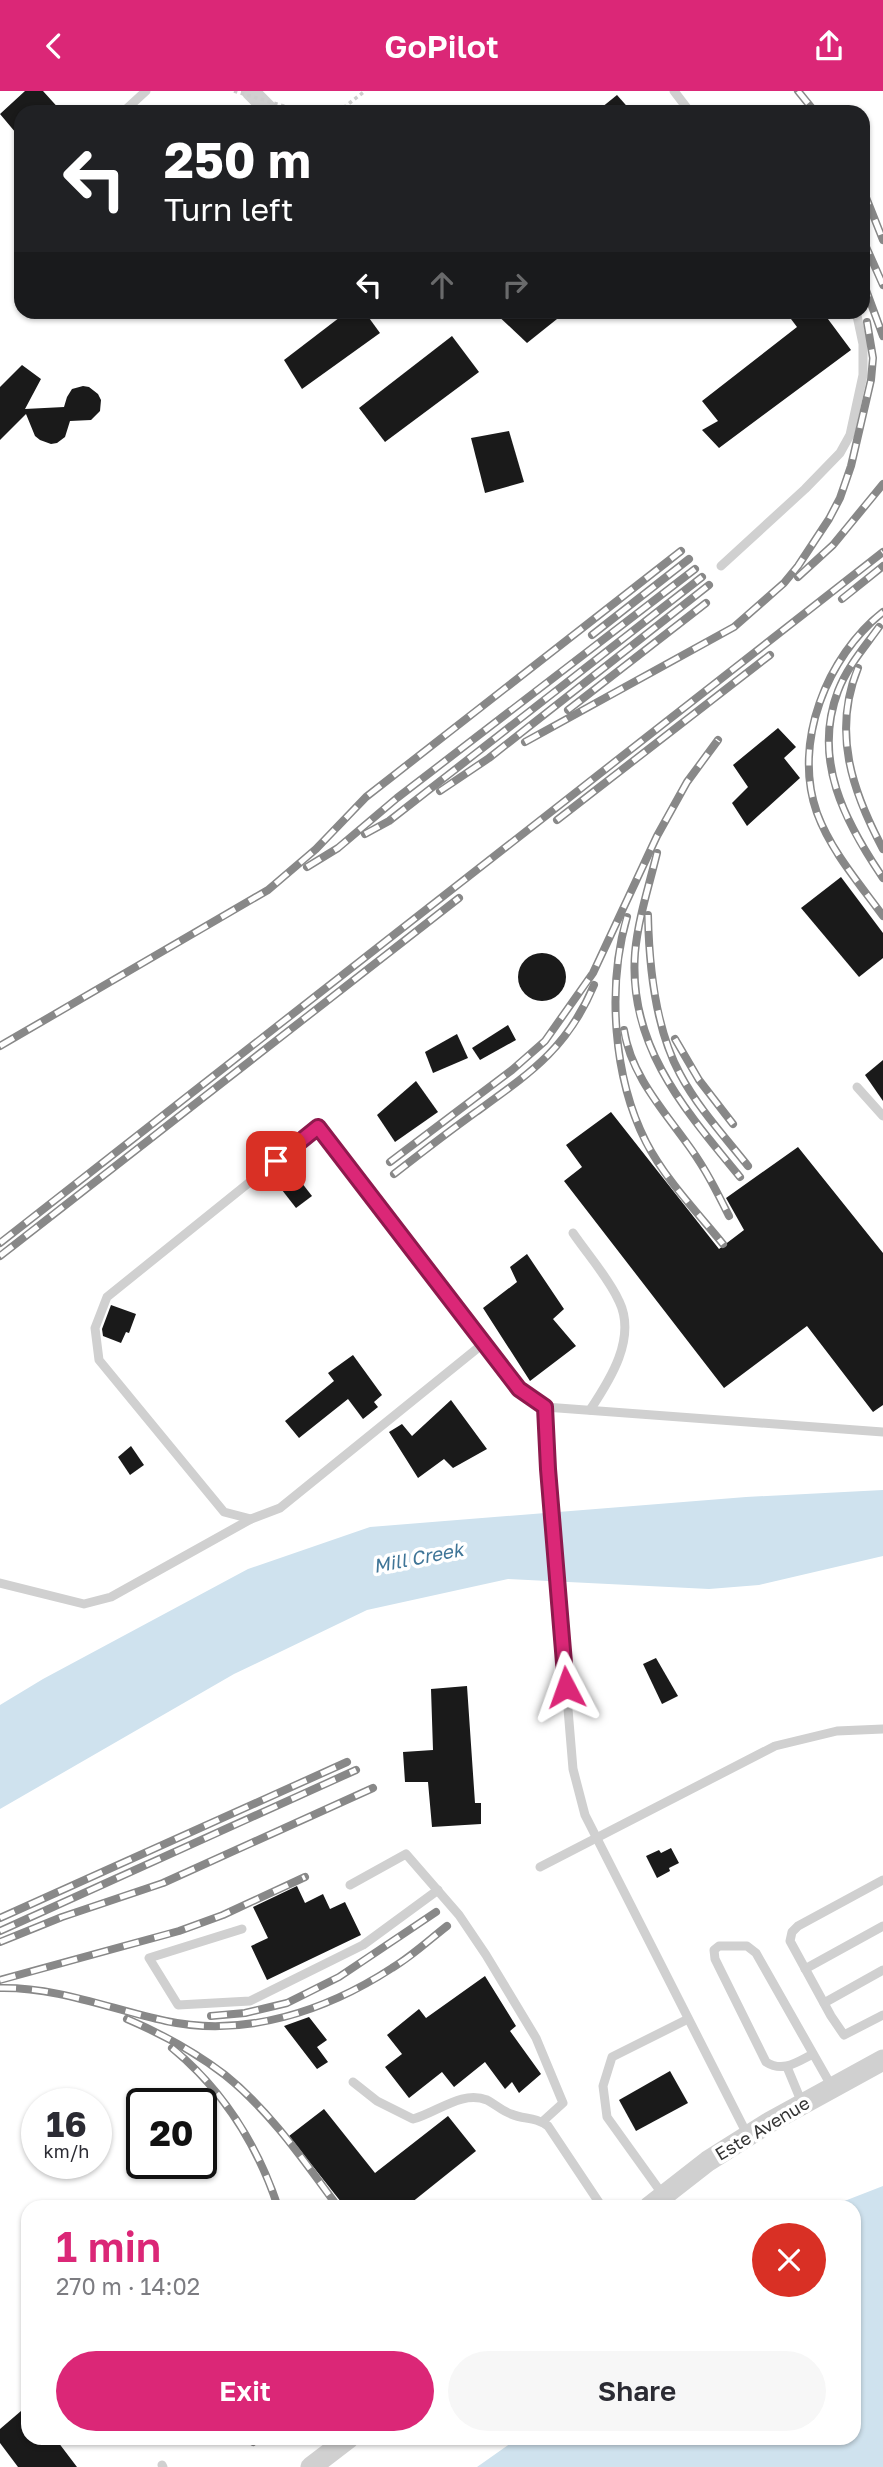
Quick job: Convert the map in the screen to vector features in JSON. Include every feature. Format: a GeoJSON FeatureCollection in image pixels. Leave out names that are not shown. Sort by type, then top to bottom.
{"type":"FeatureCollection","features":[{"type":"Feature","properties":{"kind":"street","name":"Este Avenue"},"geometry":{"type":"LineString","coordinates":[[657,2200],[708,2161],[748,2136],[802,2103],[883,2060]]}},
{"type":"Feature","properties":{"kind":"street"},"geometry":{"type":"LineString","coordinates":[[310,2467],[340,2445]]}},
{"type":"Feature","properties":{"kind":"lane"},"geometry":{"type":"LineString","coordinates":[[131,105],[146,91]]}},
{"type":"Feature","properties":{"kind":"lane"},"geometry":{"type":"LineString","coordinates":[[674,91],[685,105]]}},
{"type":"Feature","properties":{"kind":"lane"},"geometry":{"type":"LineString","coordinates":[[721,566],[805,489],[840,453],[850,435],[863,375],[863,344],[858,319]]}},
{"type":"Feature","properties":{"kind":"lane"},"geometry":{"type":"LineString","coordinates":[[857,1087],[883,1116]]}},
{"type":"Feature","properties":{"kind":"lane"},"geometry":{"type":"LineString","coordinates":[[251,1519],[224,1512],[99,1360],[95,1328],[107,1297],[318,1127],[519,1389],[545,1407],[883,1431]]}},
{"type":"Feature","properties":{"kind":"lane"},"geometry":{"type":"LineString","coordinates":[[573,1233],[619,1300],[624,1316],[624,1337],[620,1353],[613,1372],[590,1411]]}},
{"type":"Feature","properties":{"kind":"lane"},"geometry":{"type":"LineString","coordinates":[[0,1583],[84,1604],[111,1597],[251,1519],[280,1508],[484,1343]]}},
{"type":"Feature","properties":{"kind":"lane"},"geometry":{"type":"LineString","coordinates":[[545,1407],[573,1769],[585,1815],[748,2136]]}},
{"type":"Feature","properties":{"kind":"lane"},"geometry":{"type":"LineString","coordinates":[[540,1867],[775,1746],[837,1731],[883,1729]]}},
{"type":"Feature","properties":{"kind":"lane"},"geometry":{"type":"LineString","coordinates":[[350,1885],[406,1854],[438,1890],[486,1955],[536,2038],[563,2103],[542,2122]]}},
{"type":"Feature","properties":{"kind":"lane"},"geometry":{"type":"LineString","coordinates":[[883,1881],[797,1926],[790,1941],[845,2035],[883,2015]]}},
{"type":"Feature","properties":{"kind":"lane"},"geometry":{"type":"LineString","coordinates":[[242,1929],[149,1958],[178,2005],[250,2001],[363,1945],[438,1890]]}},
{"type":"Feature","properties":{"kind":"lane"},"geometry":{"type":"LineString","coordinates":[[805,1969],[883,1926]]}},
{"type":"Feature","properties":{"kind":"lane"},"geometry":{"type":"LineString","coordinates":[[813,2054],[788,2067],[774,2067],[766,2062],[715,1959],[714,1950],[719,1946],[747,1946],[756,1953],[832,2087]]}},
{"type":"Feature","properties":{"kind":"lane"},"geometry":{"type":"LineString","coordinates":[[824,2003],[883,1970]]}},
{"type":"Feature","properties":{"kind":"lane"},"geometry":{"type":"LineString","coordinates":[[655,2200],[607,2117],[603,2085],[612,2057],[688,2019]]}},
{"type":"Feature","properties":{"kind":"lane"},"geometry":{"type":"LineString","coordinates":[[788,2067],[802,2103]]}},
{"type":"Feature","properties":{"kind":"lane"},"geometry":{"type":"LineString","coordinates":[[353,2082],[377,2101],[413,2119],[428,2115],[468,2095],[485,2100],[512,2115],[536,2118],[548,2126],[597,2200]]}},
{"type":"Feature","properties":{"kind":"path"},"geometry":{"type":"LineString","coordinates":[[234,91],[282,105]]}},
{"type":"Feature","properties":{"kind":"path"},"geometry":{"type":"LineString","coordinates":[[347,105],[365,91]]}},
{"type":"Feature","properties":{"kind":"water","name":"Mill Creek"},"geometry":{"type":"Polygon","coordinates":[[[883,1490],[883,1556],[759,1585],[709,1589],[508,1579],[367,1610],[234,1674],[0,1809],[0,1705],[43,1679],[248,1569],[370,1527],[746,1497],[883,1490]]]}},
{"type":"Feature","properties":{"kind":"water"},"geometry":{"type":"Polygon","coordinates":[[[883,2186],[883,2467],[477,2467],[508,2445],[861,2445],[861,2200],[847,2200],[883,2186]]]}},
{"type":"Feature","properties":{"kind":"building"},"geometry":{"type":"Polygon","coordinates":[[[25,91],[43,91],[56,105],[14,105],[14,131],[0,114],[25,91]]]}},
{"type":"Feature","properties":{"kind":"building"},"geometry":{"type":"Polygon","coordinates":[[[617,95],[626,105],[605,105],[617,95]]]}},
{"type":"Feature","properties":{"kind":"building"},"geometry":{"type":"Polygon","coordinates":[[[338,319],[370,319],[380,333],[302,389],[284,360],[338,319]]]}},
{"type":"Feature","properties":{"kind":"building"},"geometry":{"type":"Polygon","coordinates":[[[502,319],[557,319],[527,343],[502,319]]]}},
{"type":"Feature","properties":{"kind":"building"},"geometry":{"type":"Polygon","coordinates":[[[791,319],[828,319],[851,350],[719,448],[702,430],[718,421],[702,401],[797,327],[791,319]]]}},
{"type":"Feature","properties":{"kind":"building"},"geometry":{"type":"Polygon","coordinates":[[[452,336],[479,372],[385,442],[359,408],[452,336]]]}},
{"type":"Feature","properties":{"kind":"building"},"geometry":{"type":"Polygon","coordinates":[[[22,365],[41,379],[25,409],[64,407],[72,389],[83,386],[98,394],[101,400],[100,411],[91,420],[70,421],[65,437],[57,443],[51,444],[35,436],[26,414],[0,440],[0,387],[22,365]]]}},
{"type":"Feature","properties":{"kind":"building"},"geometry":{"type":"Polygon","coordinates":[[[509,431],[524,482],[485,493],[471,438],[509,431]]]}},
{"type":"Feature","properties":{"kind":"building"},"geometry":{"type":"Polygon","coordinates":[[[778,728],[796,747],[784,758],[800,778],[747,826],[732,803],[748,787],[733,765],[778,728]]]}},
{"type":"Feature","properties":{"kind":"building"},"geometry":{"type":"Polygon","coordinates":[[[841,877],[883,933],[883,958],[859,977],[801,908],[841,877]]]}},
{"type":"Feature","properties":{"kind":"building"},"geometry":{"type":"Polygon","coordinates":[[[542,953],[559,960],[566,977],[559,994],[542,1001],[525,994],[518,977],[525,960],[542,953]]]}},
{"type":"Feature","properties":{"kind":"building"},"geometry":{"type":"Polygon","coordinates":[[[508,1025],[516,1040],[480,1060],[472,1048],[508,1025]]]}},
{"type":"Feature","properties":{"kind":"building"},"geometry":{"type":"Polygon","coordinates":[[[457,1034],[468,1058],[433,1073],[425,1052],[457,1034]]]}},
{"type":"Feature","properties":{"kind":"building"},"geometry":{"type":"Polygon","coordinates":[[[883,1060],[883,1101],[865,1075],[883,1060]]]}},
{"type":"Feature","properties":{"kind":"building"},"geometry":{"type":"Polygon","coordinates":[[[416,1081],[438,1112],[395,1142],[377,1115],[416,1081]]]}},
{"type":"Feature","properties":{"kind":"building"},"geometry":{"type":"Polygon","coordinates":[[[611,1112],[719,1249],[744,1230],[726,1198],[798,1147],[883,1253],[883,1405],[873,1412],[807,1326],[724,1388],[564,1181],[582,1167],[566,1145],[611,1112]]]}},
{"type":"Feature","properties":{"kind":"building"},"geometry":{"type":"Polygon","coordinates":[[[291,1169],[312,1196],[296,1208],[275,1181],[291,1169]]]}},
{"type":"Feature","properties":{"kind":"building"},"geometry":{"type":"Polygon","coordinates":[[[527,1254],[564,1309],[553,1319],[576,1346],[530,1381],[483,1308],[517,1282],[510,1267],[527,1254]]]}},
{"type":"Feature","properties":{"kind":"building"},"geometry":{"type":"Polygon","coordinates":[[[111,1305],[136,1314],[129,1333],[126,1332],[121,1343],[103,1336],[102,1329],[111,1305]]]}},
{"type":"Feature","properties":{"kind":"building"},"geometry":{"type":"Polygon","coordinates":[[[353,1355],[382,1395],[374,1402],[378,1407],[363,1419],[348,1399],[299,1438],[285,1421],[334,1381],[328,1373],[353,1355]]]}},
{"type":"Feature","properties":{"kind":"building"},"geometry":{"type":"Polygon","coordinates":[[[451,1400],[487,1449],[453,1468],[444,1459],[418,1478],[389,1432],[402,1424],[412,1436],[451,1400]]]}},
{"type":"Feature","properties":{"kind":"building"},"geometry":{"type":"Polygon","coordinates":[[[131,1446],[144,1465],[130,1475],[118,1457],[131,1446]]]}},
{"type":"Feature","properties":{"kind":"building"},"geometry":{"type":"Polygon","coordinates":[[[656,1658],[678,1696],[662,1704],[643,1664],[656,1658]]]}},
{"type":"Feature","properties":{"kind":"building"},"geometry":{"type":"Polygon","coordinates":[[[467,1686],[475,1803],[481,1803],[481,1824],[432,1827],[428,1782],[405,1782],[403,1752],[433,1750],[431,1689],[467,1686]]]}},
{"type":"Feature","properties":{"kind":"building"},"geometry":{"type":"Polygon","coordinates":[[[671,1848],[679,1863],[657,1878],[646,1856],[671,1848]]]}},
{"type":"Feature","properties":{"kind":"building"},"geometry":{"type":"Polygon","coordinates":[[[297,1886],[305,1903],[323,1894],[330,1909],[345,1902],[361,1935],[267,1980],[251,1946],[268,1938],[253,1907],[297,1886]]]}},
{"type":"Feature","properties":{"kind":"building"},"geometry":{"type":"Polygon","coordinates":[[[485,1976],[516,2026],[510,2031],[541,2074],[519,2093],[512,2082],[505,2089],[485,2062],[454,2087],[442,2072],[409,2098],[385,2067],[402,2054],[387,2035],[419,2009],[426,2018],[485,1976]]]}},
{"type":"Feature","properties":{"kind":"building"},"geometry":{"type":"Polygon","coordinates":[[[309,2017],[327,2040],[317,2047],[328,2062],[317,2069],[284,2026],[309,2017]]]}},
{"type":"Feature","properties":{"kind":"building"},"geometry":{"type":"Polygon","coordinates":[[[670,2071],[688,2103],[636,2131],[619,2100],[670,2071]]]}},
{"type":"Feature","properties":{"kind":"building"},"geometry":{"type":"Polygon","coordinates":[[[324,2109],[375,2173],[448,2116],[476,2151],[415,2200],[339,2200],[289,2136],[324,2109]]]}},
{"type":"Feature","properties":{"kind":"building"},"geometry":{"type":"Polygon","coordinates":[[[21,2411],[21,2445],[60,2445],[77,2467],[18,2467],[0,2443],[0,2429],[21,2411]]]}},
{"type":"Feature","properties":{"kind":"railway"},"geometry":{"type":"LineString","coordinates":[[798,91],[809,105]]}},
{"type":"Feature","properties":{"kind":"railway"},"geometry":{"type":"LineString","coordinates":[[870,208],[883,240]]}},
{"type":"Feature","properties":{"kind":"railway"},"geometry":{"type":"LineString","coordinates":[[870,256],[883,285]]}},
{"type":"Feature","properties":{"kind":"railway"},"geometry":{"type":"LineString","coordinates":[[870,301],[883,336]]}},
{"type":"Feature","properties":{"kind":"railway"},"geometry":{"type":"LineString","coordinates":[[525,742],[734,627],[784,583],[798,566],[829,519],[840,498],[851,466],[871,380],[873,358],[867,322]]}},
{"type":"Feature","properties":{"kind":"railway"},"geometry":{"type":"LineString","coordinates":[[798,577],[833,545],[883,484]]}},
{"type":"Feature","properties":{"kind":"railway"},"geometry":{"type":"LineString","coordinates":[[0,1046],[268,890],[316,849],[366,797],[681,551]]}},
{"type":"Feature","properties":{"kind":"railway"},"geometry":{"type":"LineString","coordinates":[[0,1243],[883,552]]}},
{"type":"Feature","properties":{"kind":"railway"},"geometry":{"type":"LineString","coordinates":[[592,635],[689,559]]}},
{"type":"Feature","properties":{"kind":"railway"},"geometry":{"type":"LineString","coordinates":[[842,599],[883,566]]}},
{"type":"Feature","properties":{"kind":"railway"},"geometry":{"type":"LineString","coordinates":[[307,867],[338,848],[397,798],[695,569]]}},
{"type":"Feature","properties":{"kind":"railway"},"geometry":{"type":"LineString","coordinates":[[365,834],[389,821],[702,577]]}},
{"type":"Feature","properties":{"kind":"railway"},"geometry":{"type":"LineString","coordinates":[[440,791],[489,758],[709,585]]}},
{"type":"Feature","properties":{"kind":"railway"},"geometry":{"type":"LineString","coordinates":[[568,710],[706,603]]}},
{"type":"Feature","properties":{"kind":"railway"},"geometry":{"type":"LineString","coordinates":[[883,612],[863,630],[831,676],[812,730],[809,758],[810,786],[823,827],[846,866],[883,916]]}},
{"type":"Feature","properties":{"kind":"railway"},"geometry":{"type":"LineString","coordinates":[[879,627],[856,658],[838,691],[831,717],[829,741],[836,789],[845,812],[883,878]]}},
{"type":"Feature","properties":{"kind":"railway"},"geometry":{"type":"LineString","coordinates":[[557,820],[770,655]]}},
{"type":"Feature","properties":{"kind":"railway"},"geometry":{"type":"LineString","coordinates":[[858,668],[850,692],[847,715],[849,761],[862,805],[883,849]]}},
{"type":"Feature","properties":{"kind":"railway"},"geometry":{"type":"LineString","coordinates":[[390,1162],[512,1070],[545,1041],[593,973],[657,836],[687,782],[718,740]]}},
{"type":"Feature","properties":{"kind":"railway"},"geometry":{"type":"LineString","coordinates":[[657,853],[636,940],[635,987],[641,1018],[664,1075],[699,1127],[740,1177]]}},
{"type":"Feature","properties":{"kind":"railway"},"geometry":{"type":"LineString","coordinates":[[0,1256],[459,898]]}},
{"type":"Feature","properties":{"kind":"railway"},"geometry":{"type":"LineString","coordinates":[[648,915],[655,997],[672,1057],[695,1099],[748,1166]]}},
{"type":"Feature","properties":{"kind":"railway"},"geometry":{"type":"LineString","coordinates":[[627,917],[617,972],[616,1001],[620,1060],[626,1089],[646,1142],[662,1169],[723,1244]]}},
{"type":"Feature","properties":{"kind":"railway"},"geometry":{"type":"LineString","coordinates":[[394,1174],[545,1058],[572,1026],[594,985]]}},
{"type":"Feature","properties":{"kind":"railway"},"geometry":{"type":"LineString","coordinates":[[624,1030],[641,1078],[702,1165],[729,1216]]}},
{"type":"Feature","properties":{"kind":"railway"},"geometry":{"type":"LineString","coordinates":[[675,1039],[699,1080],[733,1124]]}},
{"type":"Feature","properties":{"kind":"railway"},"geometry":{"type":"LineString","coordinates":[[0,1918],[347,1762]]}},
{"type":"Feature","properties":{"kind":"railway"},"geometry":{"type":"LineString","coordinates":[[0,1931],[356,1770]]}},
{"type":"Feature","properties":{"kind":"railway"},"geometry":{"type":"LineString","coordinates":[[0,1942],[62,1917],[163,1883],[373,1788]]}},
{"type":"Feature","properties":{"kind":"railway"},"geometry":{"type":"LineString","coordinates":[[0,1980],[179,1931],[223,1915],[305,1877]]}},
{"type":"Feature","properties":{"kind":"railway"},"geometry":{"type":"LineString","coordinates":[[211,2016],[245,2013],[287,2003],[339,1977],[436,1912]]}},
{"type":"Feature","properties":{"kind":"railway"},"geometry":{"type":"LineString","coordinates":[[0,1988],[43,1991],[166,2021],[225,2026],[255,2023],[284,2017],[340,1997],[399,1963],[447,1926]]}},
{"type":"Feature","properties":{"kind":"railway"},"geometry":{"type":"LineString","coordinates":[[127,2019],[190,2051],[241,2089],[286,2137],[333,2200]]}},
{"type":"Feature","properties":{"kind":"railway"},"geometry":{"type":"LineString","coordinates":[[172,2048],[207,2082],[236,2120],[260,2161],[276,2200]]}},
{"type":"Feature","properties":{"kind":"route"},"geometry":{"type":"LineString","coordinates":[[276,1161],[318,1127],[519,1389],[545,1407],[566,1687]]}}]}
